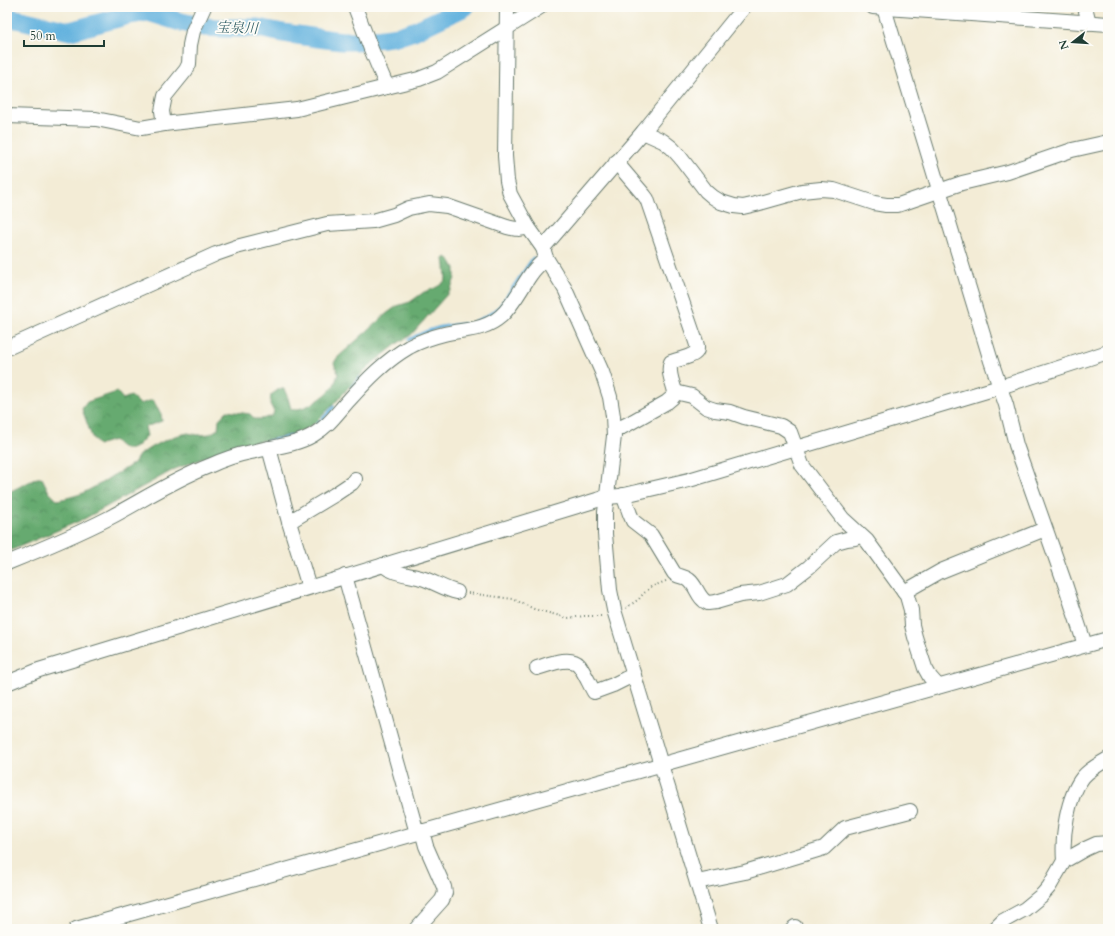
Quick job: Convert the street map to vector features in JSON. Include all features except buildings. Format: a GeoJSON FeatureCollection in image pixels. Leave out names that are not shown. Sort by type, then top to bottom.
{"type":"FeatureCollection","features":[{"type":"Feature","properties":{"kind":"street"},"geometry":{"type":"LineString","coordinates":[[355,7],[387,87]]}},
{"type":"Feature","properties":{"kind":"street"},"geometry":{"type":"LineString","coordinates":[[508,7],[505,156],[507,181],[510,194],[565,289],[602,372],[610,397],[614,436],[607,497],[605,534],[610,590],[615,613],[711,929]]}},
{"type":"Feature","properties":{"kind":"street"},"geometry":{"type":"LineString","coordinates":[[7,116],[96,119],[141,128],[297,109],[428,76],[437,72],[540,7]]}},
{"type":"Feature","properties":{"kind":"street"},"geometry":{"type":"LineString","coordinates":[[7,563],[89,528],[188,474],[230,457],[303,440],[328,425],[376,371],[413,345],[443,334],[483,327],[494,322],[508,309],[544,253],[616,162],[643,132],[744,7]]}},
{"type":"Feature","properties":{"kind":"street"},"geometry":{"type":"LineString","coordinates":[[1086,7],[1089,23]]}},
{"type":"Feature","properties":{"kind":"street"},"geometry":{"type":"LineString","coordinates":[[1085,645],[1066,584],[1016,445],[1006,405],[990,361],[939,191],[879,8],[1108,24]]}},
{"type":"Feature","properties":{"kind":"street"},"geometry":{"type":"LineString","coordinates":[[164,124],[162,111],[165,96],[190,64],[190,45],[198,19]]}},
{"type":"Feature","properties":{"kind":"street"},"geometry":{"type":"LineString","coordinates":[[643,132],[663,141],[672,148],[706,191],[721,202],[743,207],[811,189],[834,190],[874,203],[898,205],[962,183],[1008,172],[1072,150],[1108,142]]}},
{"type":"Feature","properties":{"kind":"street"},"geometry":{"type":"LineString","coordinates":[[614,427],[622,427],[628,424],[667,402],[673,397],[675,392],[669,366],[671,362],[694,354],[697,351],[696,342],[647,199],[616,162]]}},
{"type":"Feature","properties":{"kind":"street"},"geometry":{"type":"LineString","coordinates":[[7,348],[216,254],[236,247],[327,224],[373,220],[409,208],[429,204],[447,206],[517,230],[528,227]]}},
{"type":"Feature","properties":{"kind":"street"},"geometry":{"type":"LineString","coordinates":[[7,683],[39,670],[382,564],[607,497],[623,495],[689,480],[796,449],[1000,387],[1108,352]]}},
{"type":"Feature","properties":{"kind":"street"},"geometry":{"type":"LineString","coordinates":[[675,392],[692,396],[706,407],[781,426],[790,432],[802,465],[814,482],[843,519],[867,541],[904,592],[909,603],[912,625],[925,668],[930,677],[938,686]]}},
{"type":"Feature","properties":{"kind":"street"},"geometry":{"type":"LineString","coordinates":[[269,448],[309,587]]}},
{"type":"Feature","properties":{"kind":"street"},"geometry":{"type":"LineString","coordinates":[[290,522],[334,495],[352,483],[355,479]]}},
{"type":"Feature","properties":{"kind":"street"},"geometry":{"type":"LineString","coordinates":[[623,495],[633,521],[651,535],[674,573],[688,579],[702,599],[708,603],[740,595],[759,593],[787,584],[809,567],[836,542],[847,538],[855,538],[859,534]]}},
{"type":"Feature","properties":{"kind":"street"},"geometry":{"type":"LineString","coordinates":[[904,592],[941,571],[1045,529]]}},
{"type":"Feature","properties":{"kind":"street"},"geometry":{"type":"LineString","coordinates":[[382,564],[389,570],[422,578],[448,590],[457,592]]}},
{"type":"Feature","properties":{"kind":"street"},"geometry":{"type":"LineString","coordinates":[[345,576],[420,832],[444,887],[445,893],[442,900],[416,929]]}},
{"type":"Feature","properties":{"kind":"street"},"geometry":{"type":"LineString","coordinates":[[76,929],[1108,639]]}},
{"type":"Feature","properties":{"kind":"street"},"geometry":{"type":"LineString","coordinates":[[537,668],[561,661],[574,662],[579,665],[594,692],[634,675]]}},
{"type":"Feature","properties":{"kind":"street"},"geometry":{"type":"LineString","coordinates":[[1064,861],[1063,846],[1067,819],[1069,808],[1076,790],[1082,778],[1092,768],[1108,759]]}},
{"type":"Feature","properties":{"kind":"street"},"geometry":{"type":"LineString","coordinates":[[697,882],[745,872],[824,848],[845,828],[910,810]]}},
{"type":"Feature","properties":{"kind":"street"},"geometry":{"type":"LineString","coordinates":[[995,929],[1003,921],[1025,909],[1042,896],[1064,861],[1096,844],[1108,843]]}},
{"type":"Feature","properties":{"kind":"path"},"geometry":{"type":"LineString","coordinates":[[457,592],[513,599],[534,609],[568,618],[606,616],[634,604],[651,587],[678,576]]}},
{"type":"Feature","properties":{"kind":"green space"},"geometry":{"type":"Polygon","coordinates":[[[446,257],[451,261],[455,268],[455,278],[450,291],[411,335],[398,343],[374,362],[315,423],[305,430],[222,451],[175,469],[84,519],[7,552],[7,493],[37,478],[42,478],[49,492],[57,500],[81,494],[134,463],[139,455],[153,446],[175,436],[188,433],[198,435],[210,434],[218,429],[219,419],[227,411],[250,414],[255,419],[262,419],[272,416],[274,412],[270,404],[271,395],[279,389],[284,389],[291,409],[308,406],[324,396],[334,385],[338,373],[334,363],[337,358],[397,306],[410,302],[424,292],[442,284],[446,279],[444,259],[446,257]]]}},
{"type":"Feature","properties":{"kind":"green space"},"geometry":{"type":"Polygon","coordinates":[[[117,392],[123,399],[131,396],[140,404],[153,400],[161,414],[162,421],[145,427],[147,436],[133,449],[126,449],[114,440],[98,445],[92,437],[82,409],[87,402],[117,392]]]}},
{"type":"Feature","properties":{"kind":"waterway","name":"宝泉川"},"geometry":{"type":"LineString","coordinates":[[7,17],[70,31],[125,16],[148,12],[204,27],[258,28],[318,38],[342,41],[359,41],[399,36],[414,31],[465,7]]}},
{"type":"Feature","properties":{"kind":"waterway"},"geometry":{"type":"LineString","coordinates":[[474,322],[488,316],[500,306],[533,258]]}},
{"type":"Feature","properties":{"kind":"waterway"},"geometry":{"type":"LineString","coordinates":[[409,340],[422,333],[435,329],[464,324]]}},
{"type":"Feature","properties":{"kind":"waterway"},"geometry":{"type":"LineString","coordinates":[[352,387],[360,378]]}},
{"type":"Feature","properties":{"kind":"waterway"},"geometry":{"type":"LineString","coordinates":[[317,425],[334,407]]}},
{"type":"Feature","properties":{"kind":"waterway"},"geometry":{"type":"LineString","coordinates":[[266,442],[294,436]]}}]}
